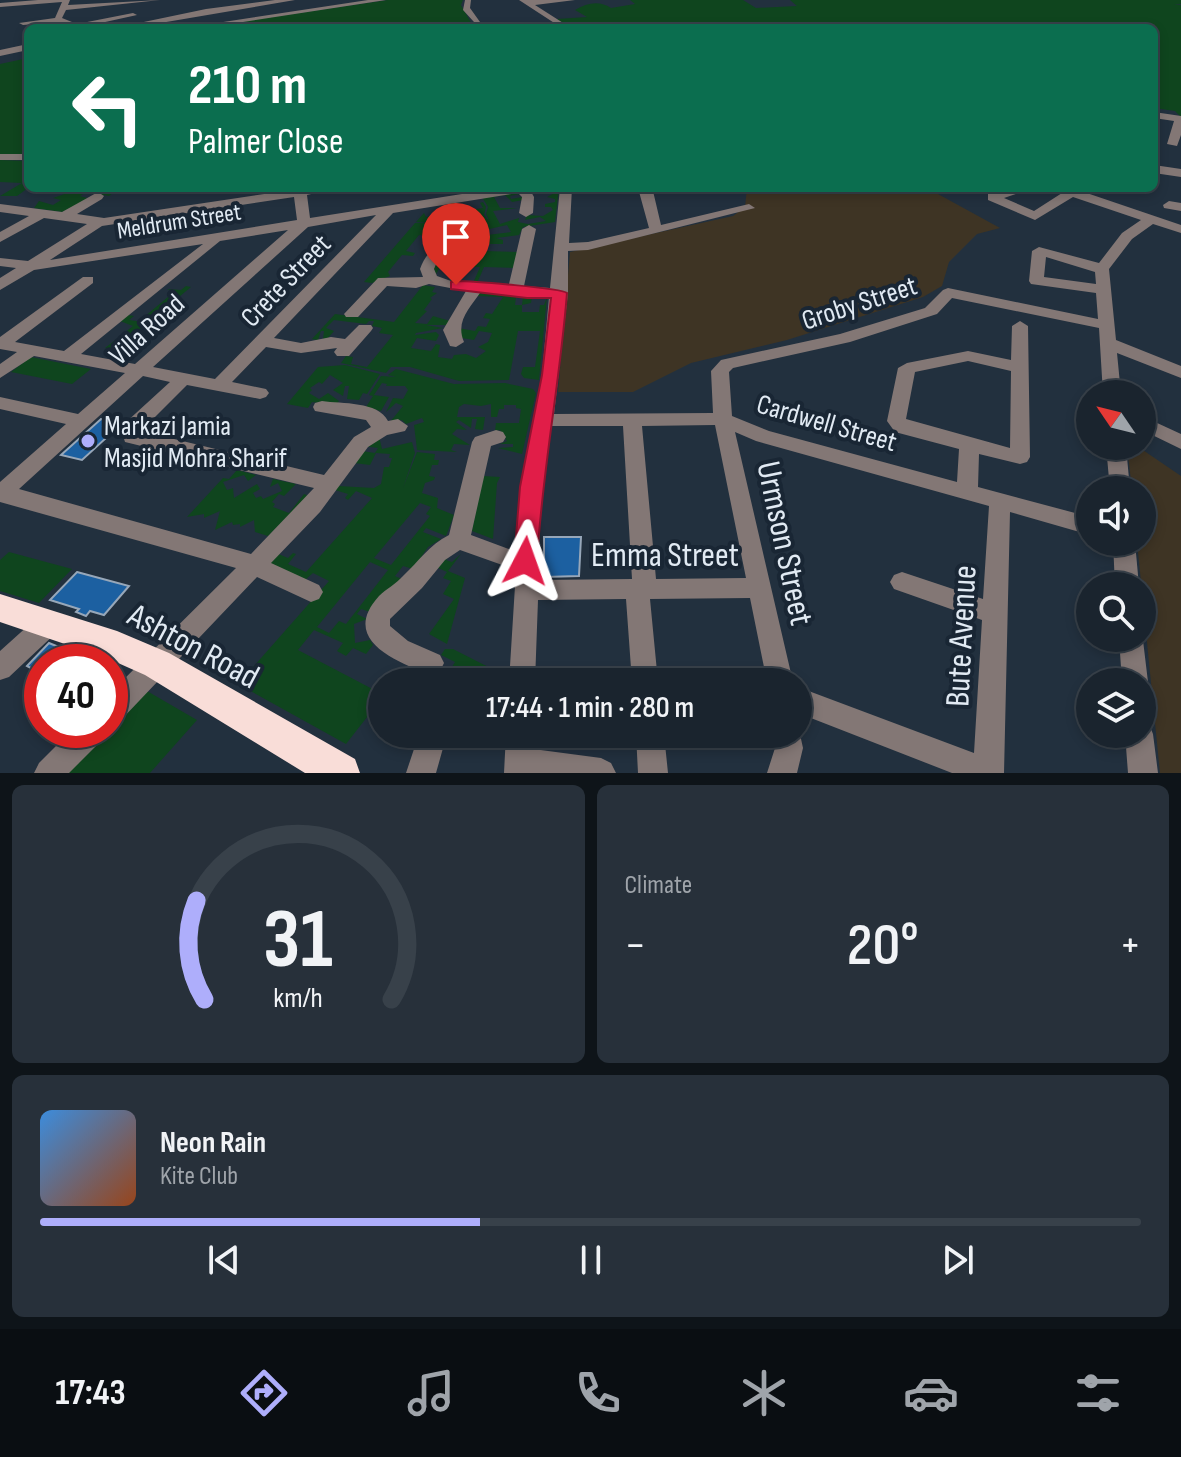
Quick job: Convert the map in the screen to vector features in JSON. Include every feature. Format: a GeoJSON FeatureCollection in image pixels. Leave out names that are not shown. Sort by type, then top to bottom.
{"type":"FeatureCollection","features":[{"type":"Feature","properties":{"kind":"highway","name":"Ashton Road"},"geometry":{"type":"LineString","coordinates":[[0,608],[117,646],[157,664],[325,769]]}},
{"type":"Feature","properties":{"kind":"street"},"geometry":{"type":"LineString","coordinates":[[0,5],[204,5],[292,0]]}},
{"type":"Feature","properties":{"kind":"street"},"geometry":{"type":"LineString","coordinates":[[205,24],[383,0]]}},
{"type":"Feature","properties":{"kind":"street"},"geometry":{"type":"LineString","coordinates":[[468,0],[466,8],[477,20]]}},
{"type":"Feature","properties":{"kind":"street"},"geometry":{"type":"LineString","coordinates":[[527,2],[572,0]]}},
{"type":"Feature","properties":{"kind":"street"},"geometry":{"type":"LineString","coordinates":[[527,2],[561,24]]}},
{"type":"Feature","properties":{"kind":"street"},"geometry":{"type":"LineString","coordinates":[[59,20],[65,3]]}},
{"type":"Feature","properties":{"kind":"street"},"geometry":{"type":"LineString","coordinates":[[0,16],[13,4]]}},
{"type":"Feature","properties":{"kind":"street"},"geometry":{"type":"LineString","coordinates":[[104,5],[100,15],[119,24]]}},
{"type":"Feature","properties":{"kind":"street"},"geometry":{"type":"LineString","coordinates":[[204,5],[222,20]]}},
{"type":"Feature","properties":{"kind":"street"},"geometry":{"type":"LineString","coordinates":[[135,24],[204,5]]}},
{"type":"Feature","properties":{"kind":"street"},"geometry":{"type":"LineString","coordinates":[[86,24],[140,13]]}},
{"type":"Feature","properties":{"kind":"street"},"geometry":{"type":"LineString","coordinates":[[27,24],[59,20],[70,24]]}},
{"type":"Feature","properties":{"kind":"street"},"geometry":{"type":"LineString","coordinates":[[0,24],[11,24]]}},
{"type":"Feature","properties":{"kind":"street"},"geometry":{"type":"LineString","coordinates":[[0,53],[24,48]]}},
{"type":"Feature","properties":{"kind":"street"},"geometry":{"type":"LineString","coordinates":[[0,63],[24,58]]}},
{"type":"Feature","properties":{"kind":"street"},"geometry":{"type":"LineString","coordinates":[[1158,116],[1180,119],[1172,144]]}},
{"type":"Feature","properties":{"kind":"street"},"geometry":{"type":"LineString","coordinates":[[0,157],[24,157]]}},
{"type":"Feature","properties":{"kind":"street"},"geometry":{"type":"LineString","coordinates":[[1158,170],[1181,173]]}},
{"type":"Feature","properties":{"kind":"street"},"geometry":{"type":"LineString","coordinates":[[0,208],[104,222],[306,192]]}},
{"type":"Feature","properties":{"kind":"street","name":"Meldrum Street"},"geometry":{"type":"LineString","coordinates":[[30,266],[496,192]]}},
{"type":"Feature","properties":{"kind":"street"},"geometry":{"type":"LineString","coordinates":[[524,208],[528,197],[525,192]]}},
{"type":"Feature","properties":{"kind":"street"},"geometry":{"type":"LineString","coordinates":[[522,668],[525,561],[531,487],[551,375],[566,192]]}},
{"type":"Feature","properties":{"kind":"street"},"geometry":{"type":"LineString","coordinates":[[650,192],[656,230]]}},
{"type":"Feature","properties":{"kind":"street"},"geometry":{"type":"LineString","coordinates":[[1012,192],[992,197],[1035,216],[1064,192]]}},
{"type":"Feature","properties":{"kind":"street"},"geometry":{"type":"LineString","coordinates":[[1072,192],[1181,229]]}},
{"type":"Feature","properties":{"kind":"street"},"geometry":{"type":"LineString","coordinates":[[300,193],[304,223]]}},
{"type":"Feature","properties":{"kind":"street"},"geometry":{"type":"LineString","coordinates":[[63,217],[98,196]]}},
{"type":"Feature","properties":{"kind":"street"},"geometry":{"type":"LineString","coordinates":[[563,247],[588,246],[749,208]]}},
{"type":"Feature","properties":{"kind":"street","name":"Crete Street"},"geometry":{"type":"LineString","coordinates":[[219,385],[386,213],[386,209]]}},
{"type":"Feature","properties":{"kind":"street"},"geometry":{"type":"LineString","coordinates":[[0,238],[41,214]]}},
{"type":"Feature","properties":{"kind":"street"},"geometry":{"type":"LineString","coordinates":[[1111,380],[1102,269],[1127,236],[1150,220]]}},
{"type":"Feature","properties":{"kind":"street"},"geometry":{"type":"LineString","coordinates":[[0,285],[104,222]]}},
{"type":"Feature","properties":{"kind":"street","name":"Villa Road"},"geometry":{"type":"LineString","coordinates":[[0,493],[304,223]]}},
{"type":"Feature","properties":{"kind":"street"},"geometry":{"type":"LineString","coordinates":[[431,279],[427,269],[430,258],[453,238],[482,234]]}},
{"type":"Feature","properties":{"kind":"street"},"geometry":{"type":"LineString","coordinates":[[509,237],[529,234],[515,291]]}},
{"type":"Feature","properties":{"kind":"street"},"geometry":{"type":"LineString","coordinates":[[67,357],[212,243],[214,237]]}},
{"type":"Feature","properties":{"kind":"street"},"geometry":{"type":"LineString","coordinates":[[1102,269],[1039,251],[1036,281],[1103,289]]}},
{"type":"Feature","properties":{"kind":"street"},"geometry":{"type":"LineString","coordinates":[[0,262],[30,266]]}},
{"type":"Feature","properties":{"kind":"street"},"geometry":{"type":"LineString","coordinates":[[352,314],[383,281],[416,283],[431,279],[446,285],[560,293]]}},
{"type":"Feature","properties":{"kind":"street"},"geometry":{"type":"LineString","coordinates":[[1,344],[77,285]]}},
{"type":"Feature","properties":{"kind":"street"},"geometry":{"type":"LineString","coordinates":[[450,334],[477,286]]}},
{"type":"Feature","properties":{"kind":"street","name":"Groby Street"},"geometry":{"type":"LineString","coordinates":[[723,419],[720,371],[727,364],[844,338],[931,311],[948,293],[1107,334]]}},
{"type":"Feature","properties":{"kind":"street"},"geometry":{"type":"LineString","coordinates":[[1020,326],[1020,367],[1020,457],[902,427],[896,421],[907,368],[968,356],[1020,367]]}},
{"type":"Feature","properties":{"kind":"street"},"geometry":{"type":"LineString","coordinates":[[262,341],[301,348],[326,342],[346,349],[365,328]]}},
{"type":"Feature","properties":{"kind":"street"},"geometry":{"type":"LineString","coordinates":[[1107,334],[1181,372]]}},
{"type":"Feature","properties":{"kind":"street"},"geometry":{"type":"LineString","coordinates":[[1,344],[260,393]]}},
{"type":"Feature","properties":{"kind":"street"},"geometry":{"type":"LineString","coordinates":[[0,372],[31,350]]}},
{"type":"Feature","properties":{"kind":"street"},"geometry":{"type":"LineString","coordinates":[[183,379],[131,429],[132,437],[330,484]]}},
{"type":"Feature","properties":{"kind":"street"},"geometry":{"type":"LineString","coordinates":[[0,403],[82,421]]}},
{"type":"Feature","properties":{"kind":"street"},"geometry":{"type":"LineString","coordinates":[[128,694],[330,484],[361,442],[390,428],[371,414],[337,406]]}},
{"type":"Feature","properties":{"kind":"street","name":"Cardwell Street"},"geometry":{"type":"LineString","coordinates":[[543,420],[723,419],[763,436],[1076,522]]}},
{"type":"Feature","properties":{"kind":"street","name":"Urmson Street"},"geometry":{"type":"LineString","coordinates":[[723,419],[777,668]]}},
{"type":"Feature","properties":{"kind":"street"},"geometry":{"type":"LineString","coordinates":[[632,420],[644,580],[638,598],[644,668]]}},
{"type":"Feature","properties":{"kind":"street"},"geometry":{"type":"LineString","coordinates":[[1156,429],[1181,442]]}},
{"type":"Feature","properties":{"kind":"street"},"geometry":{"type":"LineString","coordinates":[[459,540],[483,438]]}},
{"type":"Feature","properties":{"kind":"street"},"geometry":{"type":"LineString","coordinates":[[967,490],[969,445]]}},
{"type":"Feature","properties":{"kind":"street"},"geometry":{"type":"LineString","coordinates":[[0,493],[253,565],[311,592]]}},
{"type":"Feature","properties":{"kind":"street","name":"Bute Avenue"},"geometry":{"type":"LineString","coordinates":[[988,773],[1000,502]]}},
{"type":"Feature","properties":{"kind":"street"},"geometry":{"type":"LineString","coordinates":[[431,663],[412,646],[382,638],[378,628],[379,614],[414,582],[436,552],[459,540],[514,561],[525,561]]}},
{"type":"Feature","properties":{"kind":"street"},"geometry":{"type":"LineString","coordinates":[[902,582],[995,614]]}},
{"type":"Feature","properties":{"kind":"street","name":"Emma Street"},"geometry":{"type":"LineString","coordinates":[[525,590],[758,588]]}},
{"type":"Feature","properties":{"kind":"street"},"geometry":{"type":"LineString","coordinates":[[0,668],[49,623]]}},
{"type":"Feature","properties":{"kind":"street"},"geometry":{"type":"LineString","coordinates":[[812,705],[988,773]]}},
{"type":"Feature","properties":{"kind":"street"},"geometry":{"type":"LineString","coordinates":[[49,773],[74,748]]}},
{"type":"Feature","properties":{"kind":"street"},"geometry":{"type":"LineString","coordinates":[[421,773],[429,748]]}},
{"type":"Feature","properties":{"kind":"street"},"geometry":{"type":"LineString","coordinates":[[651,748],[653,773]]}},
{"type":"Feature","properties":{"kind":"street"},"geometry":{"type":"LineString","coordinates":[[782,773],[789,748]]}},
{"type":"Feature","properties":{"kind":"street"},"geometry":{"type":"LineString","coordinates":[[1140,748],[1143,773]]}},
{"type":"Feature","properties":{"kind":"street"},"geometry":{"type":"LineString","coordinates":[[519,756],[601,773]]}},
{"type":"Feature","properties":{"kind":"shaded area"},"geometry":{"type":"Polygon","coordinates":[[[747,192],[934,192],[1000,228],[977,234],[949,262],[942,286],[923,297],[787,340],[691,363],[633,392],[558,392],[570,252],[733,216],[745,207],[747,192]]]}},
{"type":"Feature","properties":{"kind":"shaded area"},"geometry":{"type":"Polygon","coordinates":[[[1156,459],[1181,476],[1181,773],[1160,773],[1156,733],[1156,668],[1150,668],[1148,652],[1156,652],[1156,572],[1140,572],[1138,556],[1156,556],[1156,476],[1130,476],[1129,460],[1156,459]]]}},
{"type":"Feature","properties":{"kind":"green space"},"geometry":{"type":"Polygon","coordinates":[[[388,0],[463,0],[461,5],[472,24],[223,24],[388,0]]]}},
{"type":"Feature","properties":{"kind":"green space"},"geometry":{"type":"Polygon","coordinates":[[[630,0],[743,0],[756,8],[797,6],[790,0],[1181,0],[1181,4],[1174,4],[1181,5],[1181,117],[1175,111],[1158,109],[1158,24],[565,24],[557,19],[587,17],[575,10],[588,4],[598,3],[611,8],[635,4],[630,0]]]}},
{"type":"Feature","properties":{"kind":"green space"},"geometry":{"type":"Polygon","coordinates":[[[24,59],[24,154],[0,154],[0,64],[24,59]]]}},
{"type":"Feature","properties":{"kind":"green space"},"geometry":{"type":"Polygon","coordinates":[[[0,160],[24,161],[24,191],[17,196],[0,196],[22,183],[0,182],[0,160]]]}},
{"type":"Feature","properties":{"kind":"green space"},"geometry":{"type":"Polygon","coordinates":[[[70,192],[88,192],[80,196],[90,199],[62,212],[34,208],[39,201],[53,205],[61,200],[53,198],[70,192]]]}},
{"type":"Feature","properties":{"kind":"green space"},"geometry":{"type":"Polygon","coordinates":[[[512,192],[520,194],[510,196],[511,199],[522,197],[523,200],[512,202],[505,195],[494,197],[500,208],[517,208],[493,211],[500,224],[519,218],[518,222],[528,224],[546,221],[540,217],[525,220],[527,215],[543,216],[553,210],[545,204],[555,202],[555,199],[547,197],[559,192],[555,222],[523,227],[519,235],[496,238],[503,240],[503,244],[486,244],[487,235],[511,232],[507,225],[485,230],[478,222],[447,227],[438,224],[427,229],[433,233],[429,236],[419,235],[406,251],[415,253],[413,256],[402,255],[388,272],[390,276],[372,283],[364,282],[415,223],[431,222],[416,222],[424,213],[426,217],[455,212],[449,202],[454,202],[458,212],[483,208],[480,203],[483,202],[486,207],[484,215],[489,221],[486,214],[488,207],[482,197],[512,192]]]}},
{"type":"Feature","properties":{"kind":"green space"},"geometry":{"type":"Polygon","coordinates":[[[478,246],[485,246],[484,251],[519,252],[515,268],[484,267],[478,281],[474,281],[480,267],[461,267],[459,273],[458,267],[441,266],[436,274],[433,267],[437,258],[460,254],[461,251],[477,251],[478,246]]]}},
{"type":"Feature","properties":{"kind":"green space"},"geometry":{"type":"Polygon","coordinates":[[[423,285],[435,287],[432,292],[437,293],[430,298],[424,310],[427,311],[415,323],[427,324],[433,316],[450,321],[446,325],[426,325],[443,328],[416,333],[436,332],[439,335],[436,341],[417,338],[411,348],[431,351],[436,344],[440,345],[438,357],[452,359],[454,355],[466,354],[476,358],[486,351],[478,347],[488,342],[492,333],[479,331],[474,340],[462,338],[458,328],[475,331],[478,326],[486,327],[490,319],[483,318],[486,313],[492,314],[503,297],[477,296],[480,292],[488,290],[516,297],[515,305],[522,305],[522,312],[539,312],[540,305],[544,305],[547,297],[539,380],[524,378],[521,374],[523,367],[535,367],[540,331],[518,331],[509,380],[459,381],[410,367],[391,367],[386,373],[341,363],[346,356],[353,357],[351,364],[367,367],[393,335],[379,333],[382,328],[372,326],[374,321],[366,324],[334,320],[326,328],[334,331],[328,338],[323,339],[324,331],[321,331],[318,340],[312,339],[335,314],[394,322],[423,285]]]}},
{"type":"Feature","properties":{"kind":"green space"},"geometry":{"type":"Polygon","coordinates":[[[191,287],[115,350],[105,348],[133,326],[120,321],[128,315],[134,316],[129,320],[143,322],[148,318],[144,317],[174,292],[167,289],[181,290],[191,287]]]}},
{"type":"Feature","properties":{"kind":"green space"},"geometry":{"type":"Polygon","coordinates":[[[523,297],[532,297],[531,303],[522,305],[523,297]]]}},
{"type":"Feature","properties":{"kind":"green space"},"geometry":{"type":"Polygon","coordinates":[[[31,357],[91,369],[72,384],[11,372],[31,357]]]}},
{"type":"Feature","properties":{"kind":"green space"},"geometry":{"type":"Polygon","coordinates":[[[345,365],[380,374],[367,394],[363,393],[359,400],[347,399],[349,386],[345,386],[343,396],[333,390],[343,383],[330,375],[322,384],[319,382],[310,388],[309,393],[319,399],[328,393],[339,401],[336,405],[312,402],[308,408],[287,404],[318,367],[345,365]]]}},
{"type":"Feature","properties":{"kind":"green space"},"geometry":{"type":"Polygon","coordinates":[[[396,369],[454,384],[505,383],[533,389],[536,393],[522,454],[498,448],[513,447],[513,444],[500,444],[507,441],[500,430],[495,431],[496,423],[519,423],[521,409],[516,405],[504,405],[497,417],[491,417],[491,404],[464,404],[459,407],[457,417],[485,417],[483,430],[475,429],[477,419],[472,419],[471,428],[459,420],[456,422],[467,430],[457,429],[452,434],[470,445],[454,444],[451,450],[457,452],[417,450],[414,425],[424,422],[422,418],[406,424],[402,420],[390,422],[403,406],[396,403],[386,412],[393,398],[403,399],[408,390],[405,386],[386,386],[382,383],[374,395],[389,397],[381,411],[366,407],[373,396],[369,395],[381,376],[396,377],[388,375],[396,369]]]}},
{"type":"Feature","properties":{"kind":"green space"},"geometry":{"type":"Polygon","coordinates":[[[379,436],[382,449],[412,442],[415,453],[403,488],[417,452],[435,454],[434,460],[439,460],[438,465],[432,465],[429,476],[435,477],[434,480],[425,483],[422,493],[438,498],[437,508],[454,515],[446,536],[426,528],[423,532],[441,539],[428,547],[413,569],[403,566],[395,576],[404,580],[370,612],[361,609],[357,614],[367,619],[354,624],[355,643],[370,640],[373,645],[366,654],[353,648],[346,656],[337,651],[343,643],[314,630],[298,650],[368,687],[368,716],[346,744],[238,684],[329,581],[313,573],[305,580],[268,566],[276,553],[288,558],[293,553],[296,554],[288,564],[306,572],[372,498],[356,491],[348,500],[345,498],[348,494],[335,490],[338,486],[374,488],[381,484],[384,467],[389,467],[392,458],[389,458],[390,454],[376,453],[370,465],[354,463],[362,451],[375,453],[378,448],[363,446],[379,436]],[[420,503],[374,558],[391,565],[430,516],[426,514],[431,507],[420,503]],[[370,562],[317,627],[329,633],[339,621],[346,624],[388,570],[370,562]]]}},
{"type":"Feature","properties":{"kind":"green space"},"geometry":{"type":"Polygon","coordinates":[[[237,470],[256,475],[248,481],[244,475],[223,482],[227,490],[233,488],[234,498],[257,484],[260,489],[253,493],[256,498],[261,496],[263,499],[282,491],[278,483],[270,487],[273,479],[296,484],[284,496],[279,494],[272,502],[275,504],[273,507],[289,513],[304,494],[309,496],[268,536],[255,532],[254,520],[240,527],[240,524],[233,525],[232,522],[215,530],[220,511],[204,518],[204,514],[187,517],[223,478],[229,479],[237,470]]]}},
{"type":"Feature","properties":{"kind":"green space"},"geometry":{"type":"Polygon","coordinates":[[[483,476],[500,477],[493,539],[472,531],[483,476]]]}},
{"type":"Feature","properties":{"kind":"green space"},"geometry":{"type":"Polygon","coordinates":[[[9,552],[72,569],[39,603],[0,591],[0,560],[9,552]]]}},
{"type":"Feature","properties":{"kind":"green space"},"geometry":{"type":"Polygon","coordinates":[[[452,552],[446,560],[452,562],[461,554],[448,571],[465,578],[447,644],[429,634],[454,599],[443,594],[451,581],[443,578],[447,572],[436,567],[452,552]]]}},
{"type":"Feature","properties":{"kind":"green space"},"geometry":{"type":"Polygon","coordinates":[[[445,649],[453,649],[490,668],[451,668],[455,662],[441,655],[445,649]]]}},
{"type":"Feature","properties":{"kind":"green space"},"geometry":{"type":"Polygon","coordinates":[[[147,691],[197,720],[150,773],[68,773],[92,748],[128,748],[128,711],[147,691]]]}},
{"type":"Feature","properties":{"kind":"building","name":"Markazi Jamia Masjid Mohra Sharif"},"geometry":{"type":"Polygon","coordinates":[[[101,419],[110,421],[104,426],[117,428],[82,460],[61,455],[101,419]]]}},
{"type":"Feature","properties":{"kind":"building"},"geometry":{"type":"Polygon","coordinates":[[[544,537],[581,537],[579,576],[544,577],[544,537]]]}},
{"type":"Feature","properties":{"kind":"building"},"geometry":{"type":"Polygon","coordinates":[[[77,572],[129,586],[104,615],[90,611],[86,616],[76,612],[79,609],[50,600],[77,572]]]}},
{"type":"Feature","properties":{"kind":"place","name":"Markazi Jamia Masjid Mohra Sharif"},"geometry":{"type":"Point","coordinates":[88,441]}},
{"type":"Feature","properties":{"kind":"route"},"geometry":{"type":"LineString","coordinates":[[456,285],[527,293],[560,293],[551,375],[531,487],[525,561]]}}]}
